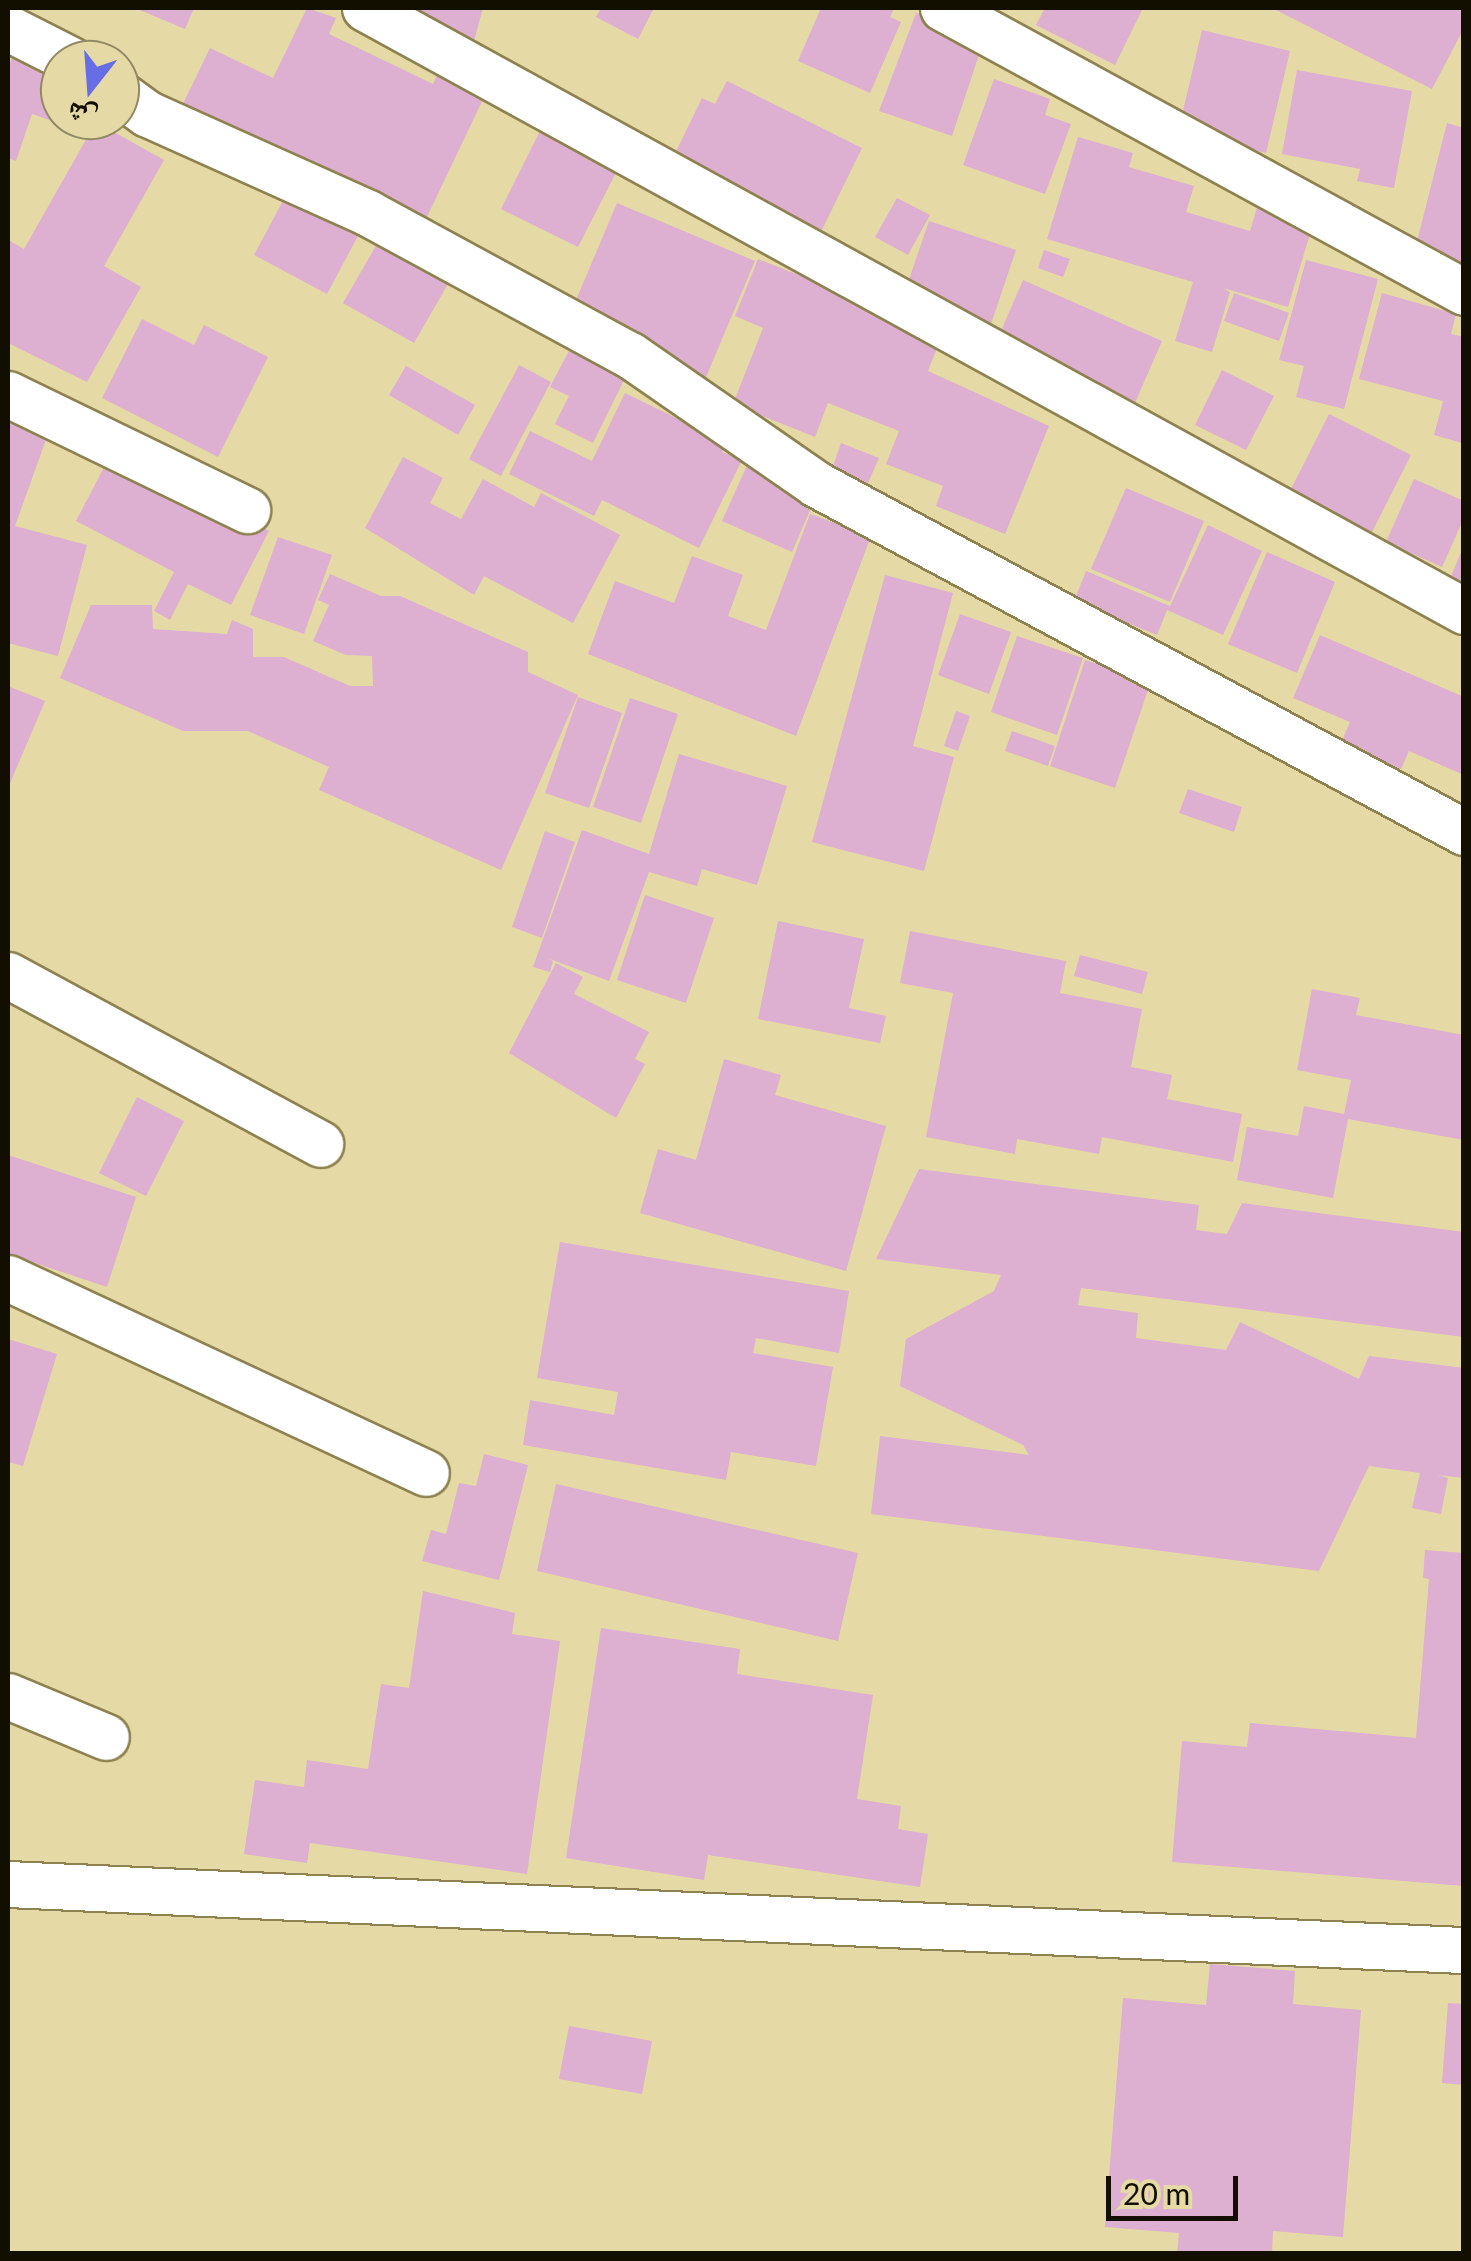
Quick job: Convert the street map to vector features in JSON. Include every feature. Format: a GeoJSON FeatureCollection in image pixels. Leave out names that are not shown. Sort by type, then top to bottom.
{"type":"FeatureCollection","features":[{"type":"Feature","properties":{"kind":"street"},"geometry":{"type":"LineString","coordinates":[[365,8],[1464,611]]}},
{"type":"Feature","properties":{"kind":"street"},"geometry":{"type":"LineString","coordinates":[[943,8],[1464,292]]}},
{"type":"Feature","properties":{"kind":"street"},"geometry":{"type":"LineString","coordinates":[[8,28],[40,44]]}},
{"type":"Feature","properties":{"kind":"street"},"geometry":{"type":"LineString","coordinates":[[140,108],[368,213],[630,354],[816,484],[1464,832]]}},
{"type":"Feature","properties":{"kind":"street"},"geometry":{"type":"LineString","coordinates":[[8,394],[247,510]]}},
{"type":"Feature","properties":{"kind":"street"},"geometry":{"type":"LineString","coordinates":[[8,975],[320,1144]]}},
{"type":"Feature","properties":{"kind":"street"},"geometry":{"type":"LineString","coordinates":[[8,1278],[426,1473]]}},
{"type":"Feature","properties":{"kind":"street"},"geometry":{"type":"LineString","coordinates":[[8,1696],[106,1737]]}},
{"type":"Feature","properties":{"kind":"street"},"geometry":{"type":"LineString","coordinates":[[8,1884],[1464,1950]]}},
{"type":"Feature","properties":{"kind":"building"},"geometry":{"type":"Polygon","coordinates":[[[135,8],[194,8],[185,29],[135,8]]]}},
{"type":"Feature","properties":{"kind":"building"},"geometry":{"type":"Polygon","coordinates":[[[307,8],[336,18],[329,34],[433,84],[439,71],[486,93],[425,221],[178,114],[210,48],[273,78],[307,8]]]}},
{"type":"Feature","properties":{"kind":"building"},"geometry":{"type":"Polygon","coordinates":[[[386,8],[483,8],[471,52],[386,8]]]}},
{"type":"Feature","properties":{"kind":"building"},"geometry":{"type":"Polygon","coordinates":[[[601,8],[654,8],[638,39],[596,17],[601,8]]]}},
{"type":"Feature","properties":{"kind":"building"},"geometry":{"type":"Polygon","coordinates":[[[821,8],[894,8],[890,17],[901,22],[870,93],[798,61],[821,8]]]}},
{"type":"Feature","properties":{"kind":"building"},"geometry":{"type":"Polygon","coordinates":[[[1045,8],[1143,8],[1115,65],[1036,25],[1045,8]]]}},
{"type":"Feature","properties":{"kind":"building"},"geometry":{"type":"Polygon","coordinates":[[[1272,8],[1464,8],[1464,28],[1432,89],[1272,8]]]}},
{"type":"Feature","properties":{"kind":"building"},"geometry":{"type":"Polygon","coordinates":[[[916,13],[985,37],[952,136],[879,111],[916,13]]]}},
{"type":"Feature","properties":{"kind":"building"},"geometry":{"type":"Polygon","coordinates":[[[1202,30],[1290,51],[1266,153],[1178,132],[1202,30]]]}},
{"type":"Feature","properties":{"kind":"building"},"geometry":{"type":"Polygon","coordinates":[[[18,45],[40,53],[40,117],[32,114],[16,161],[8,158],[8,67],[18,45]]]}},
{"type":"Feature","properties":{"kind":"building"},"geometry":{"type":"Polygon","coordinates":[[[1297,70],[1412,91],[1394,188],[1357,181],[1360,169],[1282,154],[1297,70]]]}},
{"type":"Feature","properties":{"kind":"building"},"geometry":{"type":"Polygon","coordinates":[[[994,79],[1050,99],[1045,115],[1071,124],[1045,194],[963,165],[994,79]]]}},
{"type":"Feature","properties":{"kind":"building"},"geometry":{"type":"Polygon","coordinates":[[[727,81],[862,148],[817,240],[668,168],[702,98],[715,104],[727,81]]]}},
{"type":"Feature","properties":{"kind":"building"},"geometry":{"type":"Polygon","coordinates":[[[545,121],[623,159],[578,247],[501,209],[545,121]]]}},
{"type":"Feature","properties":{"kind":"building"},"geometry":{"type":"Polygon","coordinates":[[[1447,123],[1464,128],[1464,270],[1413,257],[1447,123]]]}},
{"type":"Feature","properties":{"kind":"building"},"geometry":{"type":"Polygon","coordinates":[[[1078,137],[1133,153],[1129,167],[1194,186],[1186,212],[1250,231],[1259,201],[1315,217],[1288,307],[1223,288],[1230,292],[1212,352],[1175,341],[1193,282],[1047,239],[1078,137]]]}},
{"type":"Feature","properties":{"kind":"building"},"geometry":{"type":"Polygon","coordinates":[[[86,140],[128,140],[164,160],[104,266],[141,287],[87,382],[8,343],[8,240],[24,249],[86,140]]]}},
{"type":"Feature","properties":{"kind":"building"},"geometry":{"type":"Polygon","coordinates":[[[293,182],[366,221],[327,294],[254,255],[293,182]]]}},
{"type":"Feature","properties":{"kind":"building"},"geometry":{"type":"Polygon","coordinates":[[[897,198],[930,215],[908,255],[875,237],[897,198]]]}},
{"type":"Feature","properties":{"kind":"building"},"geometry":{"type":"Polygon","coordinates":[[[617,203],[755,261],[706,377],[568,319],[617,203]]]}},
{"type":"Feature","properties":{"kind":"building"},"geometry":{"type":"Polygon","coordinates":[[[929,221],[1016,250],[990,327],[903,297],[929,221]]]}},
{"type":"Feature","properties":{"kind":"building"},"geometry":{"type":"Polygon","coordinates":[[[385,230],[456,270],[414,343],[343,303],[385,230]]]}},
{"type":"Feature","properties":{"kind":"building"},"geometry":{"type":"Polygon","coordinates":[[[1044,250],[1070,259],[1063,277],[1038,268],[1044,250]]]}},
{"type":"Feature","properties":{"kind":"building"},"geometry":{"type":"Polygon","coordinates":[[[758,259],[943,333],[928,371],[1049,426],[1005,534],[936,506],[943,486],[886,464],[899,431],[828,403],[815,437],[733,404],[763,328],[735,316],[758,259]]]}},
{"type":"Feature","properties":{"kind":"building"},"geometry":{"type":"Polygon","coordinates":[[[1306,260],[1378,279],[1344,409],[1296,397],[1304,366],[1279,360],[1306,260]]]}},
{"type":"Feature","properties":{"kind":"building"},"geometry":{"type":"Polygon","coordinates":[[[1023,280],[1162,341],[1127,421],[988,361],[1023,280]]]}},
{"type":"Feature","properties":{"kind":"building"},"geometry":{"type":"Polygon","coordinates":[[[1234,293],[1289,313],[1279,341],[1224,321],[1234,293]]]}},
{"type":"Feature","properties":{"kind":"building"},"geometry":{"type":"Polygon","coordinates":[[[1382,293],[1456,314],[1451,334],[1464,337],[1462,443],[1434,435],[1443,401],[1359,379],[1382,293]]]}},
{"type":"Feature","properties":{"kind":"building"},"geometry":{"type":"Polygon","coordinates":[[[142,319],[194,345],[204,325],[268,357],[218,457],[102,398],[142,319]]]}},
{"type":"Feature","properties":{"kind":"building"},"geometry":{"type":"Polygon","coordinates":[[[571,347],[627,374],[593,443],[555,424],[569,396],[550,387],[571,347]]]}},
{"type":"Feature","properties":{"kind":"building"},"geometry":{"type":"Polygon","coordinates":[[[519,365],[551,382],[501,476],[469,459],[519,365]]]}},
{"type":"Feature","properties":{"kind":"building"},"geometry":{"type":"Polygon","coordinates":[[[406,366],[475,405],[458,435],[389,395],[406,366]]]}},
{"type":"Feature","properties":{"kind":"building"},"geometry":{"type":"Polygon","coordinates":[[[1222,370],[1274,396],[1246,450],[1195,425],[1222,370]]]}},
{"type":"Feature","properties":{"kind":"building"},"geometry":{"type":"Polygon","coordinates":[[[625,393],[727,443],[722,452],[742,460],[699,548],[602,500],[594,516],[509,474],[530,431],[592,461],[625,393]]]}},
{"type":"Feature","properties":{"kind":"building"},"geometry":{"type":"Polygon","coordinates":[[[8,404],[53,420],[15,526],[87,545],[58,656],[8,643],[8,404]]]}},
{"type":"Feature","properties":{"kind":"building"},"geometry":{"type":"Polygon","coordinates":[[[1329,414],[1411,455],[1365,546],[1283,505],[1329,414]]]}},
{"type":"Feature","properties":{"kind":"building"},"geometry":{"type":"Polygon","coordinates":[[[841,443],[879,458],[868,483],[832,469],[841,443]]]}},
{"type":"Feature","properties":{"kind":"building"},"geometry":{"type":"Polygon","coordinates":[[[113,450],[269,531],[231,605],[188,584],[170,620],[154,611],[174,572],[76,521],[113,450]]]}},
{"type":"Feature","properties":{"kind":"building"},"geometry":{"type":"Polygon","coordinates":[[[403,457],[443,478],[430,503],[461,519],[483,479],[534,507],[541,493],[620,535],[573,623],[484,576],[474,595],[365,528],[403,457]]]}},
{"type":"Feature","properties":{"kind":"building"},"geometry":{"type":"Polygon","coordinates":[[[748,463],[817,494],[792,552],[722,521],[748,463]]]}},
{"type":"Feature","properties":{"kind":"building"},"geometry":{"type":"Polygon","coordinates":[[[1414,479],[1464,501],[1464,518],[1442,567],[1386,542],[1414,479]]]}},
{"type":"Feature","properties":{"kind":"building"},"geometry":{"type":"Polygon","coordinates":[[[1126,488],[1204,521],[1170,602],[1091,569],[1126,488]]]}},
{"type":"Feature","properties":{"kind":"building"},"geometry":{"type":"Polygon","coordinates":[[[810,514],[871,536],[796,736],[588,654],[615,581],[674,603],[692,556],[743,575],[728,616],[766,630],[810,514]]]}},
{"type":"Feature","properties":{"kind":"building"},"geometry":{"type":"Polygon","coordinates":[[[1208,525],[1262,551],[1223,635],[1167,610],[1157,635],[1074,601],[1086,571],[1170,606],[1208,525]]]}},
{"type":"Feature","properties":{"kind":"building"},"geometry":{"type":"Polygon","coordinates":[[[278,537],[332,555],[304,634],[250,615],[278,537]]]}},
{"type":"Feature","properties":{"kind":"building"},"geometry":{"type":"Polygon","coordinates":[[[1464,545],[1464,591],[1448,584],[1464,545]]]}},
{"type":"Feature","properties":{"kind":"building"},"geometry":{"type":"Polygon","coordinates":[[[1267,552],[1335,582],[1297,673],[1228,644],[1267,552]]]}},
{"type":"Feature","properties":{"kind":"building"},"geometry":{"type":"Polygon","coordinates":[[[330,574],[381,596],[400,596],[528,652],[528,672],[578,695],[501,870],[319,790],[329,767],[248,731],[183,731],[60,678],[91,605],[152,605],[153,629],[227,634],[232,620],[253,629],[253,657],[284,657],[350,686],[373,686],[372,656],[346,655],[313,641],[329,605],[318,600],[330,574]]]}},
{"type":"Feature","properties":{"kind":"building"},"geometry":{"type":"Polygon","coordinates":[[[885,575],[953,593],[913,746],[954,757],[924,871],[812,842],[885,575]]]}},
{"type":"Feature","properties":{"kind":"building"},"geometry":{"type":"Polygon","coordinates":[[[960,614],[1011,632],[989,694],[938,675],[960,614]]]}},
{"type":"Feature","properties":{"kind":"building"},"geometry":{"type":"Polygon","coordinates":[[[1320,635],[1464,697],[1464,775],[1409,751],[1401,769],[1341,743],[1350,722],[1293,698],[1320,635]]]}},
{"type":"Feature","properties":{"kind":"building"},"geometry":{"type":"Polygon","coordinates":[[[1017,636],[1083,658],[1057,735],[991,712],[1017,636]]]}},
{"type":"Feature","properties":{"kind":"building"},"geometry":{"type":"Polygon","coordinates":[[[1085,660],[1151,681],[1115,788],[1050,766],[1085,660]]]}},
{"type":"Feature","properties":{"kind":"building"},"geometry":{"type":"Polygon","coordinates":[[[8,686],[45,701],[8,788],[8,686]]]}},
{"type":"Feature","properties":{"kind":"building"},"geometry":{"type":"Polygon","coordinates":[[[578,697],[622,713],[589,808],[545,793],[578,697]]]}},
{"type":"Feature","properties":{"kind":"building"},"geometry":{"type":"Polygon","coordinates":[[[630,698],[678,714],[641,823],[593,807],[630,698]]]}},
{"type":"Feature","properties":{"kind":"building"},"geometry":{"type":"Polygon","coordinates":[[[956,711],[970,716],[958,751],[944,746],[956,711]]]}},
{"type":"Feature","properties":{"kind":"building"},"geometry":{"type":"Polygon","coordinates":[[[1012,731],[1055,746],[1048,766],[1005,751],[1012,731]]]}},
{"type":"Feature","properties":{"kind":"building"},"geometry":{"type":"Polygon","coordinates":[[[679,754],[787,786],[757,885],[702,869],[697,886],[649,872],[609,981],[547,958],[553,961],[550,972],[533,967],[582,830],[649,854],[679,754]]]}},
{"type":"Feature","properties":{"kind":"building"},"geometry":{"type":"Polygon","coordinates":[[[1188,789],[1242,807],[1234,832],[1179,813],[1188,789]]]}},
{"type":"Feature","properties":{"kind":"building"},"geometry":{"type":"Polygon","coordinates":[[[545,831],[575,842],[542,938],[512,927],[545,831]]]}},
{"type":"Feature","properties":{"kind":"building"},"geometry":{"type":"Polygon","coordinates":[[[645,895],[714,918],[686,1003],[617,980],[645,895]]]}},
{"type":"Feature","properties":{"kind":"building"},"geometry":{"type":"Polygon","coordinates":[[[778,921],[864,939],[849,1008],[886,1016],[880,1043],[758,1019],[778,921]]]}},
{"type":"Feature","properties":{"kind":"building"},"geometry":{"type":"Polygon","coordinates":[[[910,931],[1066,961],[1060,993],[1142,1009],[1131,1067],[1172,1075],[1167,1099],[1242,1114],[1233,1162],[1102,1137],[1099,1154],[1017,1139],[1015,1154],[926,1137],[953,993],[900,983],[910,931]]]}},
{"type":"Feature","properties":{"kind":"building"},"geometry":{"type":"Polygon","coordinates":[[[1080,955],[1148,972],[1142,994],[1074,976],[1080,955]]]}},
{"type":"Feature","properties":{"kind":"building"},"geometry":{"type":"Polygon","coordinates":[[[556,963],[583,977],[574,994],[649,1032],[635,1059],[645,1064],[616,1118],[509,1053],[556,963]]]}},
{"type":"Feature","properties":{"kind":"building"},"geometry":{"type":"Polygon","coordinates":[[[1312,989],[1360,998],[1356,1015],[1464,1035],[1464,1140],[1348,1119],[1333,1198],[1237,1180],[1247,1127],[1298,1136],[1304,1106],[1344,1114],[1351,1080],[1297,1070],[1312,989]]]}},
{"type":"Feature","properties":{"kind":"building"},"geometry":{"type":"Polygon","coordinates":[[[724,1059],[781,1075],[775,1095],[886,1126],[846,1271],[640,1213],[658,1149],[696,1160],[724,1059]]]}},
{"type":"Feature","properties":{"kind":"building"},"geometry":{"type":"Polygon","coordinates":[[[137,1097],[184,1121],[146,1196],[99,1173],[137,1097]]]}},
{"type":"Feature","properties":{"kind":"building"},"geometry":{"type":"Polygon","coordinates":[[[8,1155],[136,1197],[107,1287],[8,1254],[8,1155]]]}},
{"type":"Feature","properties":{"kind":"building"},"geometry":{"type":"Polygon","coordinates":[[[919,1169],[1199,1205],[1196,1230],[1227,1234],[1242,1203],[1464,1232],[1464,1337],[1081,1288],[1078,1305],[1138,1313],[1136,1338],[1226,1350],[1240,1322],[1359,1379],[1369,1356],[1464,1368],[1464,1478],[1437,1475],[1448,1478],[1441,1514],[1412,1508],[1420,1473],[1369,1466],[1319,1571],[871,1514],[880,1436],[1029,1455],[1023,1445],[900,1386],[906,1339],[994,1291],[1001,1275],[876,1259],[919,1169]]]}},
{"type":"Feature","properties":{"kind":"building"},"geometry":{"type":"Polygon","coordinates":[[[560,1242],[849,1291],[839,1353],[756,1338],[753,1353],[833,1367],[816,1466],[731,1452],[726,1480],[523,1445],[530,1400],[614,1415],[618,1392],[537,1378],[560,1242]]]}},
{"type":"Feature","properties":{"kind":"building"},"geometry":{"type":"Polygon","coordinates":[[[8,1339],[57,1354],[23,1466],[8,1462],[8,1339]]]}},
{"type":"Feature","properties":{"kind":"building"},"geometry":{"type":"Polygon","coordinates":[[[484,1454],[528,1465],[499,1580],[422,1561],[431,1530],[446,1534],[459,1483],[476,1486],[484,1454]]]}},
{"type":"Feature","properties":{"kind":"building"},"geometry":{"type":"Polygon","coordinates":[[[556,1484],[858,1553],[838,1641],[537,1571],[556,1484]]]}},
{"type":"Feature","properties":{"kind":"building"},"geometry":{"type":"Polygon","coordinates":[[[1425,1550],[1464,1553],[1464,1886],[1172,1862],[1182,1741],[1247,1747],[1250,1723],[1416,1738],[1429,1579],[1423,1578],[1425,1550]]]}},
{"type":"Feature","properties":{"kind":"building"},"geometry":{"type":"Polygon","coordinates":[[[423,1591],[515,1613],[512,1634],[560,1641],[527,1874],[310,1843],[307,1863],[244,1854],[255,1780],[304,1787],[307,1760],[368,1769],[381,1684],[409,1688],[423,1591]]]}},
{"type":"Feature","properties":{"kind":"building"},"geometry":{"type":"Polygon","coordinates":[[[601,1628],[740,1649],[737,1674],[873,1695],[857,1799],[901,1806],[898,1829],[928,1834],[920,1887],[708,1855],[704,1880],[566,1858],[601,1628]]]}},
{"type":"Feature","properties":{"kind":"building"},"geometry":{"type":"Polygon","coordinates":[[[1210,1964],[1295,1971],[1293,2004],[1361,2010],[1343,2237],[1273,2231],[1272,2254],[1177,2254],[1179,2233],[1105,2227],[1123,1998],[1206,2005],[1210,1964]]]}},
{"type":"Feature","properties":{"kind":"building"},"geometry":{"type":"Polygon","coordinates":[[[1448,2003],[1464,2004],[1464,2085],[1442,2083],[1448,2003]]]}},
{"type":"Feature","properties":{"kind":"building"},"geometry":{"type":"Polygon","coordinates":[[[569,2026],[652,2041],[642,2094],[559,2079],[569,2026]]]}}]}
